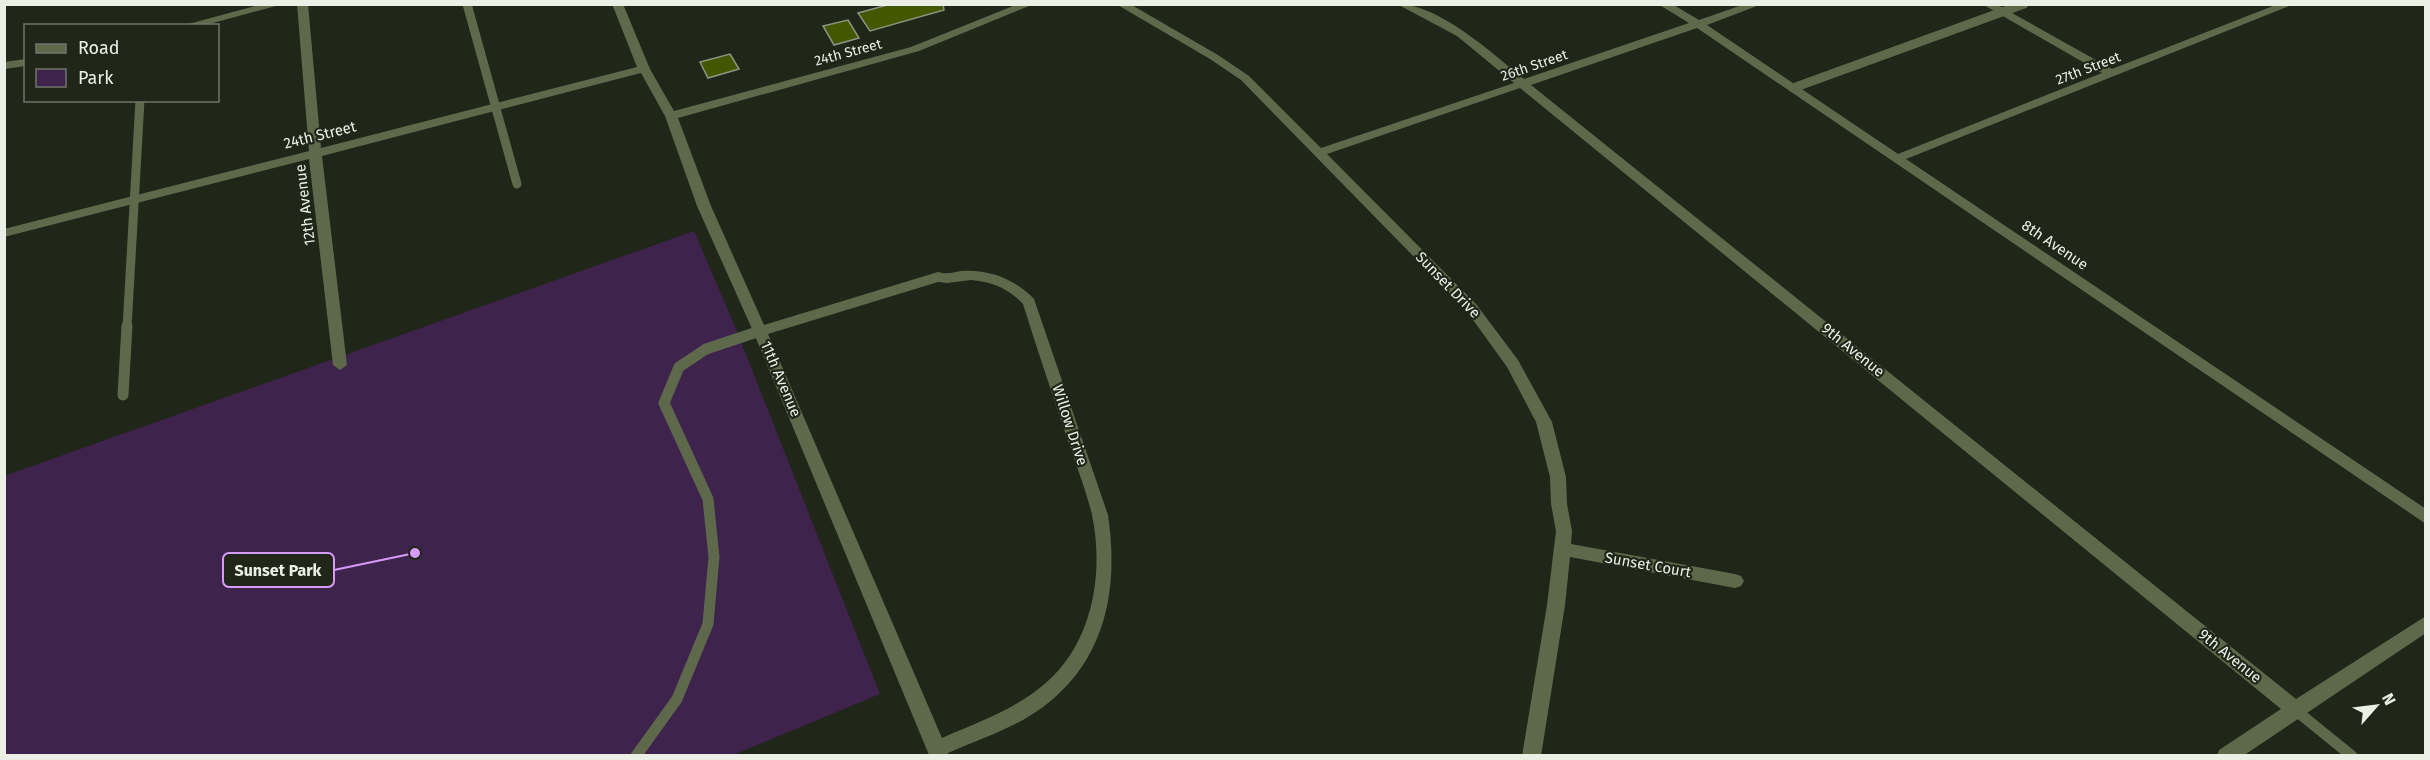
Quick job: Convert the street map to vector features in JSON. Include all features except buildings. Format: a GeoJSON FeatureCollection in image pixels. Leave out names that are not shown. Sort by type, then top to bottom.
{"type":"FeatureCollection","features":[{"type":"Feature","properties":{"kind":"street"},"geometry":{"type":"LineString","coordinates":[[194,24],[279,4]]}},
{"type":"Feature","properties":{"kind":"street","name":"12th Avenue"},"geometry":{"type":"LineString","coordinates":[[302,4],[315,153],[340,365]]}},
{"type":"Feature","properties":{"kind":"street","name":"11th Avenue"},"geometry":{"type":"LineString","coordinates":[[617,4],[644,69],[670,116],[704,206],[760,331],[938,752]]}},
{"type":"Feature","properties":{"kind":"street","name":"24th Street"},"geometry":{"type":"LineString","coordinates":[[670,116],[915,50],[1029,4]]}},
{"type":"Feature","properties":{"kind":"street","name":"Sunset Drive"},"geometry":{"type":"LineString","coordinates":[[1121,4],[1214,57],[1245,78],[1471,307],[1513,364],[1544,422],[1558,477],[1559,504],[1564,531],[1556,605],[1531,756]]}},
{"type":"Feature","properties":{"kind":"street","name":"9th Avenue"},"geometry":{"type":"LineString","coordinates":[[1402,4],[1461,34],[2294,709]]}},
{"type":"Feature","properties":{"kind":"street","name":"8th Avenue"},"geometry":{"type":"LineString","coordinates":[[1663,4],[1698,24],[1898,158],[2426,518]]}},
{"type":"Feature","properties":{"kind":"street","name":"26th Street"},"geometry":{"type":"LineString","coordinates":[[1320,152],[1757,4]]}},
{"type":"Feature","properties":{"kind":"street"},"geometry":{"type":"LineString","coordinates":[[1988,4],[2112,74]]}},
{"type":"Feature","properties":{"kind":"street","name":"27th Street"},"geometry":{"type":"LineString","coordinates":[[1898,158],[2289,4]]}},
{"type":"Feature","properties":{"kind":"street"},"geometry":{"type":"LineString","coordinates":[[4,66],[24,62]]}},
{"type":"Feature","properties":{"kind":"street","name":"24th Street"},"geometry":{"type":"LineString","coordinates":[[4,233],[644,69]]}},
{"type":"Feature","properties":{"kind":"street","name":"Willow Drive"},"geometry":{"type":"LineString","coordinates":[[760,331],[938,277],[943,280],[969,276],[995,279],[1021,292],[1029,302],[1100,515],[1105,542],[1105,580],[1099,609],[1084,651],[1071,670],[1054,688],[1034,703],[938,752]]}},
{"type":"Feature","properties":{"kind":"street","name":"Sunset Court"},"geometry":{"type":"LineString","coordinates":[[1562,549],[1735,581]]}},
{"type":"Feature","properties":{"kind":"street"},"geometry":{"type":"LineString","coordinates":[[2226,756],[2426,623]]}},
{"type":"Feature","properties":{"kind":"lane"},"geometry":{"type":"LineString","coordinates":[[467,4],[517,184]]}},
{"type":"Feature","properties":{"kind":"lane"},"geometry":{"type":"LineString","coordinates":[[1793,88],[2024,4]]}},
{"type":"Feature","properties":{"kind":"lane"},"geometry":{"type":"LineString","coordinates":[[123,395],[140,102]]}},
{"type":"Feature","properties":{"kind":"lane"},"geometry":{"type":"LineString","coordinates":[[636,756],[677,699],[708,624],[714,557],[708,500],[664,403],[678,366],[706,349],[760,331]]}},
{"type":"Feature","properties":{"kind":"lane"},"geometry":{"type":"LineString","coordinates":[[2294,709],[2352,756]]}},
{"type":"Feature","properties":{"kind":"green space"},"geometry":{"type":"Polygon","coordinates":[[[694,231],[734,324],[880,694],[733,755],[5,755],[4,476],[694,231]]]}},
{"type":"Feature","properties":{"kind":"place","name":"Sunset Park"},"geometry":{"type":"Point","coordinates":[415,553]}}]}
